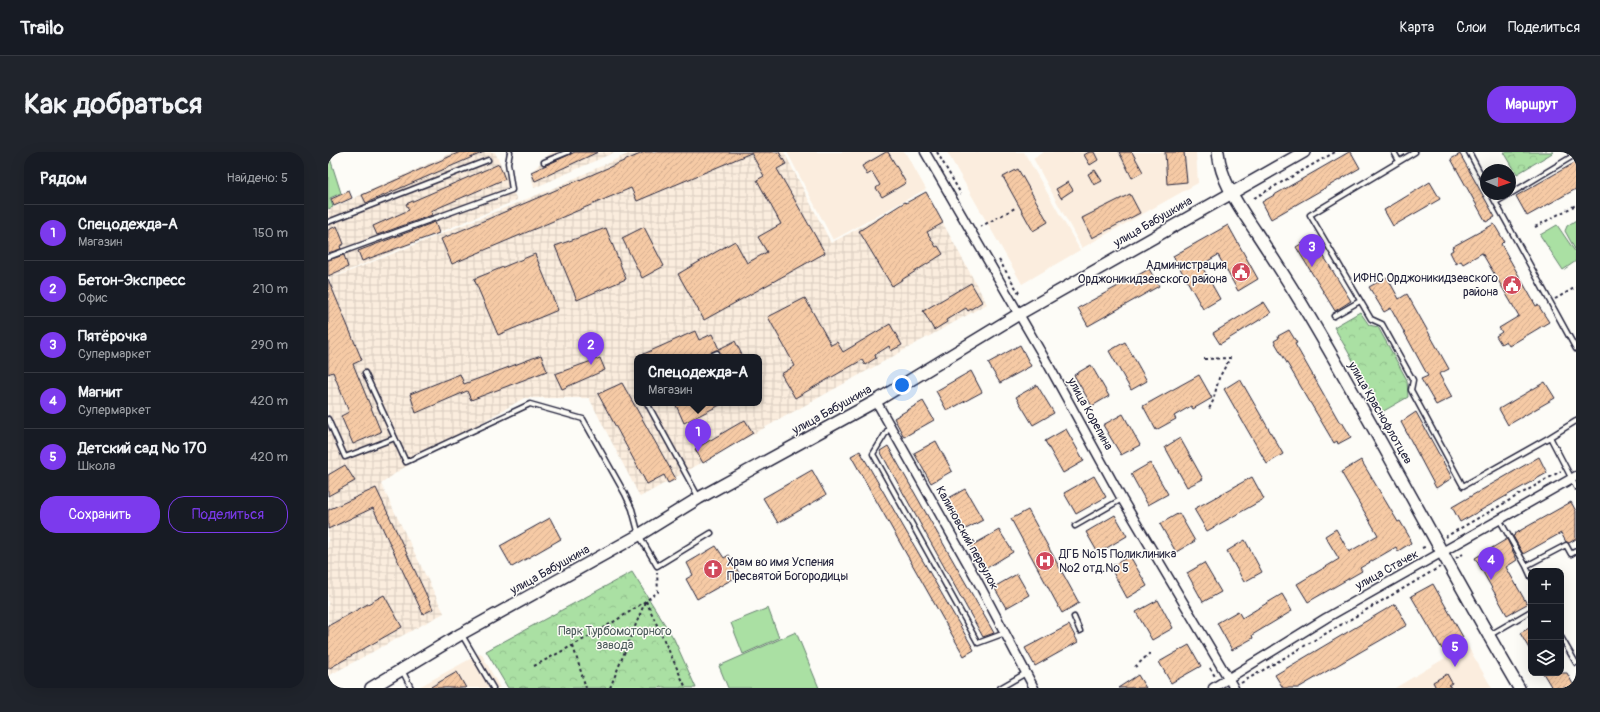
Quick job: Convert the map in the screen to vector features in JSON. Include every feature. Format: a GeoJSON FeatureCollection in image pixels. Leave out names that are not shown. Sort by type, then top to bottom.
{"type":"FeatureCollection","features":[{"type":"Feature","properties":{"kind":"street","name":"улица Корепина"},"geometry":{"type":"LineString","coordinates":[[926,152],[1076,414],[1122,499],[1233,688]]}},
{"type":"Feature","properties":{"kind":"street","name":"улица Краснофлотцев"},"geometry":{"type":"LineString","coordinates":[[1218,152],[1223,174],[1232,194],[1305,310],[1380,439],[1488,636],[1519,688]]}},
{"type":"Feature","properties":{"kind":"street","name":"улица Бабушкина"},"geometry":{"type":"LineString","coordinates":[[371,688],[461,634],[639,535],[699,498],[876,401],[1019,314],[1304,152]]}},
{"type":"Feature","properties":{"kind":"street","name":"Калиновский переулок"},"geometry":{"type":"LineString","coordinates":[[876,401],[978,582],[1034,688]]}},
{"type":"Feature","properties":{"kind":"street","name":"улица Стачек"},"geometry":{"type":"LineString","coordinates":[[1213,688],[1326,618],[1574,478]]}},
{"type":"Feature","properties":{"kind":"lane"},"geometry":{"type":"LineString","coordinates":[[328,257],[349,248],[512,190],[508,163],[510,152]]}},
{"type":"Feature","properties":{"kind":"lane"},"geometry":{"type":"LineString","coordinates":[[544,162],[568,152]]}},
{"type":"Feature","properties":{"kind":"lane"},"geometry":{"type":"LineString","coordinates":[[1394,152],[1399,161]]}},
{"type":"Feature","properties":{"kind":"lane"},"geometry":{"type":"LineString","coordinates":[[1415,152],[1310,215],[1371,319],[1382,324],[1413,380],[1411,390],[1463,486],[1576,421]]}},
{"type":"Feature","properties":{"kind":"lane"},"geometry":{"type":"LineString","coordinates":[[1469,152],[1480,173]]}},
{"type":"Feature","properties":{"kind":"lane"},"geometry":{"type":"LineString","coordinates":[[1516,190],[1573,156],[1570,152]]}},
{"type":"Feature","properties":{"kind":"lane"},"geometry":{"type":"LineString","coordinates":[[328,222],[488,160]]}},
{"type":"Feature","properties":{"kind":"lane"},"geometry":{"type":"LineString","coordinates":[[1500,200],[1496,202],[1550,302],[1574,340],[1576,349]]}},
{"type":"Feature","properties":{"kind":"lane"},"geometry":{"type":"LineString","coordinates":[[1334,316],[1360,301]]}},
{"type":"Feature","properties":{"kind":"lane"},"geometry":{"type":"LineString","coordinates":[[365,374],[406,462],[530,404],[583,419],[625,494],[632,509],[639,535],[657,566],[711,533]]}},
{"type":"Feature","properties":{"kind":"lane"},"geometry":{"type":"LineString","coordinates":[[649,406],[699,498]]}},
{"type":"Feature","properties":{"kind":"lane"},"geometry":{"type":"LineString","coordinates":[[328,419],[345,457],[395,438]]}},
{"type":"Feature","properties":{"kind":"lane"},"geometry":{"type":"LineString","coordinates":[[890,426],[873,454],[978,643],[1005,633]]}},
{"type":"Feature","properties":{"kind":"lane"},"geometry":{"type":"LineString","coordinates":[[1550,437],[1566,468],[1574,478],[1576,487]]}},
{"type":"Feature","properties":{"kind":"lane"},"geometry":{"type":"LineString","coordinates":[[1075,526],[1122,499]]}},
{"type":"Feature","properties":{"kind":"lane"},"geometry":{"type":"LineString","coordinates":[[1499,520],[1528,570]]}},
{"type":"Feature","properties":{"kind":"lane"},"geometry":{"type":"LineString","coordinates":[[1526,566],[1566,545],[1571,554],[1576,551]]}},
{"type":"Feature","properties":{"kind":"lane"},"geometry":{"type":"LineString","coordinates":[[1488,636],[1528,613]]}},
{"type":"Feature","properties":{"kind":"lane"},"geometry":{"type":"LineString","coordinates":[[1074,617],[1080,631]]}},
{"type":"Feature","properties":{"kind":"lane"},"geometry":{"type":"LineString","coordinates":[[461,634],[493,688]]}},
{"type":"Feature","properties":{"kind":"lane"},"geometry":{"type":"LineString","coordinates":[[1563,640],[1576,663]]}},
{"type":"Feature","properties":{"kind":"lane"},"geometry":{"type":"LineString","coordinates":[[402,670],[411,688]]}},
{"type":"Feature","properties":{"kind":"lane"},"geometry":{"type":"LineString","coordinates":[[1000,688],[1026,673]]}},
{"type":"Feature","properties":{"kind":"path"},"geometry":{"type":"LineString","coordinates":[[937,152],[964,200]]}},
{"type":"Feature","properties":{"kind":"path"},"geometry":{"type":"LineString","coordinates":[[1254,198],[1335,152]]}},
{"type":"Feature","properties":{"kind":"path"},"geometry":{"type":"LineString","coordinates":[[1535,227],[1576,205]]}},
{"type":"Feature","properties":{"kind":"path"},"geometry":{"type":"LineString","coordinates":[[980,227],[1015,208]]}},
{"type":"Feature","properties":{"kind":"path"},"geometry":{"type":"LineString","coordinates":[[995,254],[1019,293]]}},
{"type":"Feature","properties":{"kind":"path"},"geometry":{"type":"LineString","coordinates":[[1550,302],[1576,287]]}},
{"type":"Feature","properties":{"kind":"path"},"geometry":{"type":"LineString","coordinates":[[1204,359],[1230,358],[1219,378],[1213,401],[1208,411]]}},
{"type":"Feature","properties":{"kind":"path"},"geometry":{"type":"LineString","coordinates":[[1448,535],[1566,468]]}},
{"type":"Feature","properties":{"kind":"path"},"geometry":{"type":"LineString","coordinates":[[534,666],[573,646],[658,592],[657,566]]}},
{"type":"Feature","properties":{"kind":"path"},"geometry":{"type":"LineString","coordinates":[[1233,688],[1432,571]]}},
{"type":"Feature","properties":{"kind":"path"},"geometry":{"type":"LineString","coordinates":[[610,688],[646,601]]}},
{"type":"Feature","properties":{"kind":"path"},"geometry":{"type":"LineString","coordinates":[[646,601],[686,688]]}},
{"type":"Feature","properties":{"kind":"path"},"geometry":{"type":"LineString","coordinates":[[573,646],[586,688]]}},
{"type":"Feature","properties":{"kind":"path"},"geometry":{"type":"LineString","coordinates":[[1135,667],[1150,653]]}},
{"type":"Feature","properties":{"kind":"shaded area"},"geometry":{"type":"Polygon","coordinates":[[[454,152],[495,152],[517,200],[328,279],[328,210],[454,152]]]}},
{"type":"Feature","properties":{"kind":"shaded area"},"geometry":{"type":"Polygon","coordinates":[[[552,152],[615,152],[534,188],[531,172],[552,152]]]}},
{"type":"Feature","properties":{"kind":"shaded area"},"geometry":{"type":"Polygon","coordinates":[[[632,152],[784,152],[831,243],[926,192],[987,304],[640,497],[589,398],[524,398],[400,470],[381,484],[444,613],[328,676],[328,280],[549,190],[632,152]]]}},
{"type":"Feature","properties":{"kind":"shaded area"},"geometry":{"type":"Polygon","coordinates":[[[787,152],[905,152],[926,189],[833,240],[787,152]]]}},
{"type":"Feature","properties":{"kind":"shaded area"},"geometry":{"type":"Polygon","coordinates":[[[947,152],[1024,152],[1080,250],[1022,284],[947,152]]]}},
{"type":"Feature","properties":{"kind":"shaded area"},"geometry":{"type":"Polygon","coordinates":[[[1044,152],[1196,152],[1198,183],[1082,248],[1033,158],[1044,152]]]}},
{"type":"Feature","properties":{"kind":"shaded area"},"geometry":{"type":"Polygon","coordinates":[[[1467,645],[1492,688],[1395,688],[1467,645]]]}},
{"type":"Feature","properties":{"kind":"shaded area"},"geometry":{"type":"Polygon","coordinates":[[[481,653],[500,688],[417,688],[481,653]]]}},
{"type":"Feature","properties":{"kind":"green space"},"geometry":{"type":"Polygon","coordinates":[[[328,152],[341,193],[330,198],[333,207],[328,209],[328,152]]]}},
{"type":"Feature","properties":{"kind":"green space"},"geometry":{"type":"Polygon","coordinates":[[[1504,152],[1554,152],[1517,174],[1516,164],[1511,164],[1504,152]]]}},
{"type":"Feature","properties":{"kind":"green space"},"geometry":{"type":"Polygon","coordinates":[[[1576,220],[1576,251],[1565,231],[1567,226],[1576,220]]]}},
{"type":"Feature","properties":{"kind":"green space"},"geometry":{"type":"Polygon","coordinates":[[[1557,225],[1576,253],[1576,261],[1563,270],[1540,235],[1557,225]]]}},
{"type":"Feature","properties":{"kind":"green space"},"geometry":{"type":"Polygon","coordinates":[[[1360,312],[1369,325],[1378,327],[1407,380],[1408,397],[1382,412],[1334,327],[1360,312]]]}},
{"type":"Feature","properties":{"kind":"green space","name":"Парк Турбомоторного завода"},"geometry":{"type":"Polygon","coordinates":[[[632,572],[674,639],[696,688],[508,688],[486,651],[632,572]]]}},
{"type":"Feature","properties":{"kind":"green space"},"geometry":{"type":"Polygon","coordinates":[[[768,608],[779,638],[743,654],[731,623],[768,608]]]}},
{"type":"Feature","properties":{"kind":"green space"},"geometry":{"type":"Polygon","coordinates":[[[796,632],[819,688],[728,688],[719,666],[796,632]]]}},
{"type":"Feature","properties":{"kind":"building"},"geometry":{"type":"Polygon","coordinates":[[[460,152],[484,152],[366,203],[362,195],[460,152]]]}},
{"type":"Feature","properties":{"kind":"building"},"geometry":{"type":"Polygon","coordinates":[[[575,152],[598,152],[535,181],[531,172],[575,152]]]}},
{"type":"Feature","properties":{"kind":"building"},"geometry":{"type":"Polygon","coordinates":[[[645,152],[779,152],[786,164],[777,169],[825,253],[704,320],[678,274],[735,241],[747,263],[767,252],[758,237],[781,224],[757,180],[764,176],[751,153],[637,201],[631,188],[452,264],[441,239],[645,152]]]}},
{"type":"Feature","properties":{"kind":"building"},"geometry":{"type":"Polygon","coordinates":[[[888,152],[906,183],[882,197],[876,188],[880,185],[872,172],[867,175],[862,166],[888,152]]]}},
{"type":"Feature","properties":{"kind":"building"},"geometry":{"type":"Polygon","coordinates":[[[1089,152],[1094,152],[1098,160],[1090,165],[1084,155],[1089,152]]]}},
{"type":"Feature","properties":{"kind":"building"},"geometry":{"type":"Polygon","coordinates":[[[1119,152],[1132,152],[1143,172],[1132,178],[1119,152]]]}},
{"type":"Feature","properties":{"kind":"building"},"geometry":{"type":"Polygon","coordinates":[[[1165,152],[1184,152],[1187,182],[1167,184],[1165,152]]]}},
{"type":"Feature","properties":{"kind":"building"},"geometry":{"type":"Polygon","coordinates":[[[1351,152],[1360,168],[1271,219],[1262,202],[1351,152]]]}},
{"type":"Feature","properties":{"kind":"building"},"geometry":{"type":"Polygon","coordinates":[[[1460,154],[1480,190],[1480,200],[1486,200],[1495,217],[1486,222],[1451,159],[1460,154]]]}},
{"type":"Feature","properties":{"kind":"building"},"geometry":{"type":"Polygon","coordinates":[[[1576,162],[1576,189],[1527,216],[1516,196],[1576,162]]]}},
{"type":"Feature","properties":{"kind":"building"},"geometry":{"type":"Polygon","coordinates":[[[499,164],[505,179],[431,211],[432,215],[377,235],[373,226],[409,210],[406,204],[499,164]]]}},
{"type":"Feature","properties":{"kind":"building"},"geometry":{"type":"Polygon","coordinates":[[[1018,169],[1048,222],[1033,231],[1003,177],[1018,169]]]}},
{"type":"Feature","properties":{"kind":"building"},"geometry":{"type":"Polygon","coordinates":[[[1095,170],[1102,181],[1094,185],[1088,174],[1095,170]]]}},
{"type":"Feature","properties":{"kind":"building"},"geometry":{"type":"Polygon","coordinates":[[[1068,182],[1073,190],[1061,198],[1056,189],[1068,182]]]}},
{"type":"Feature","properties":{"kind":"building"},"geometry":{"type":"Polygon","coordinates":[[[1430,182],[1440,199],[1393,226],[1384,210],[1430,182]]]}},
{"type":"Feature","properties":{"kind":"building"},"geometry":{"type":"Polygon","coordinates":[[[349,191],[352,198],[334,206],[331,199],[349,191]]]}},
{"type":"Feature","properties":{"kind":"building"},"geometry":{"type":"Polygon","coordinates":[[[926,192],[943,223],[927,232],[936,247],[938,246],[943,254],[892,286],[859,231],[905,202],[906,203],[926,192]]]}},
{"type":"Feature","properties":{"kind":"building"},"geometry":{"type":"Polygon","coordinates":[[[1130,194],[1140,213],[1092,238],[1082,218],[1130,194]]]}},
{"type":"Feature","properties":{"kind":"building"},"geometry":{"type":"Polygon","coordinates":[[[435,222],[439,233],[362,261],[358,251],[435,222]]]}},
{"type":"Feature","properties":{"kind":"building","name":"ИФНС Орджоникидзевского района"},"geometry":{"type":"Polygon","coordinates":[[[1494,224],[1504,241],[1501,244],[1536,306],[1538,305],[1549,322],[1509,346],[1506,341],[1501,344],[1496,336],[1502,332],[1499,328],[1519,316],[1482,253],[1463,264],[1461,261],[1456,264],[1450,252],[1453,250],[1452,247],[1494,224]]]}},
{"type":"Feature","properties":{"kind":"building","name":"Администрация Орджоникидзевского района"},"geometry":{"type":"Polygon","coordinates":[[[1228,225],[1258,279],[1238,291],[1218,255],[1201,265],[1220,299],[1203,309],[1173,256],[1228,225]]]}},
{"type":"Feature","properties":{"kind":"building"},"geometry":{"type":"Polygon","coordinates":[[[337,226],[344,244],[340,246],[341,249],[328,253],[328,230],[337,226]]]}},
{"type":"Feature","properties":{"kind":"building"},"geometry":{"type":"Polygon","coordinates":[[[644,227],[664,266],[642,278],[622,238],[644,227]]]}},
{"type":"Feature","properties":{"kind":"building"},"geometry":{"type":"Polygon","coordinates":[[[606,228],[626,279],[577,300],[555,246],[606,228]]]}},
{"type":"Feature","properties":{"kind":"building"},"geometry":{"type":"Polygon","coordinates":[[[1312,237],[1351,301],[1335,311],[1296,247],[1312,237]]]}},
{"type":"Feature","properties":{"kind":"building"},"geometry":{"type":"Polygon","coordinates":[[[535,254],[558,310],[498,335],[474,279],[535,254]]]}},
{"type":"Feature","properties":{"kind":"building"},"geometry":{"type":"Polygon","coordinates":[[[344,255],[348,267],[328,276],[328,260],[344,255]]]}},
{"type":"Feature","properties":{"kind":"building"},"geometry":{"type":"Polygon","coordinates":[[[1149,269],[1159,286],[1088,326],[1078,308],[1149,269]]]}},
{"type":"Feature","properties":{"kind":"building"},"geometry":{"type":"Polygon","coordinates":[[[1387,277],[1399,299],[1407,294],[1449,369],[1439,374],[1452,397],[1436,405],[1421,379],[1428,376],[1391,308],[1384,312],[1369,287],[1387,277]]]}},
{"type":"Feature","properties":{"kind":"building"},"geometry":{"type":"Polygon","coordinates":[[[328,279],[362,360],[353,364],[381,432],[353,444],[341,416],[349,412],[333,372],[328,374],[328,279]]]}},
{"type":"Feature","properties":{"kind":"building"},"geometry":{"type":"Polygon","coordinates":[[[971,283],[982,302],[968,311],[966,308],[946,320],[947,322],[934,330],[923,311],[971,283]]]}},
{"type":"Feature","properties":{"kind":"building"},"geometry":{"type":"Polygon","coordinates":[[[805,298],[831,345],[837,342],[843,352],[890,324],[902,345],[891,351],[889,346],[875,355],[876,358],[865,365],[862,360],[795,398],[781,374],[795,366],[768,317],[805,298]]]}},
{"type":"Feature","properties":{"kind":"building"},"geometry":{"type":"Polygon","coordinates":[[[1264,302],[1271,313],[1220,344],[1213,333],[1264,302]]]}},
{"type":"Feature","properties":{"kind":"building"},"geometry":{"type":"Polygon","coordinates":[[[1289,330],[1297,343],[1295,344],[1340,423],[1342,422],[1351,437],[1338,444],[1337,441],[1334,443],[1274,341],[1279,338],[1278,336],[1289,330]]]}},
{"type":"Feature","properties":{"kind":"building"},"geometry":{"type":"Polygon","coordinates":[[[695,331],[699,340],[712,334],[719,349],[735,341],[742,354],[719,354],[717,350],[707,354],[644,354],[695,331]]]}},
{"type":"Feature","properties":{"kind":"building"},"geometry":{"type":"Polygon","coordinates":[[[1125,342],[1147,381],[1131,390],[1109,351],[1125,342]]]}},
{"type":"Feature","properties":{"kind":"building"},"geometry":{"type":"Polygon","coordinates":[[[1020,345],[1031,366],[1000,383],[988,363],[1020,345]]]}},
{"type":"Feature","properties":{"kind":"building"},"geometry":{"type":"Polygon","coordinates":[[[541,355],[547,371],[471,400],[467,391],[416,413],[410,394],[460,374],[464,384],[541,355]]]}},
{"type":"Feature","properties":{"kind":"building"},"geometry":{"type":"Polygon","coordinates":[[[600,358],[605,370],[562,389],[555,374],[600,358]]]}},
{"type":"Feature","properties":{"kind":"building"},"geometry":{"type":"Polygon","coordinates":[[[1091,365],[1109,396],[1092,406],[1074,375],[1091,365]]]}},
{"type":"Feature","properties":{"kind":"building"},"geometry":{"type":"Polygon","coordinates":[[[971,371],[982,392],[947,411],[936,391],[971,371]]]}},
{"type":"Feature","properties":{"kind":"building"},"geometry":{"type":"Polygon","coordinates":[[[1199,375],[1212,398],[1193,409],[1191,406],[1174,416],[1176,419],[1156,430],[1143,406],[1199,375]]]}},
{"type":"Feature","properties":{"kind":"building"},"geometry":{"type":"Polygon","coordinates":[[[1240,379],[1283,454],[1267,464],[1224,389],[1240,379]]]}},
{"type":"Feature","properties":{"kind":"building"},"geometry":{"type":"Polygon","coordinates":[[[1545,382],[1555,398],[1508,425],[1499,409],[1545,382]]]}},
{"type":"Feature","properties":{"kind":"building"},"geometry":{"type":"Polygon","coordinates":[[[622,383],[676,479],[668,483],[664,475],[647,484],[598,394],[622,383]]]}},
{"type":"Feature","properties":{"kind":"building"},"geometry":{"type":"Polygon","coordinates":[[[1037,385],[1054,413],[1033,425],[1016,397],[1037,385]]]}},
{"type":"Feature","properties":{"kind":"building"},"geometry":{"type":"Polygon","coordinates":[[[923,401],[934,420],[904,437],[894,418],[923,401]]]}},
{"type":"Feature","properties":{"kind":"building"},"geometry":{"type":"Polygon","coordinates":[[[676,406],[718,406],[684,423],[676,406]]]}},
{"type":"Feature","properties":{"kind":"building"},"geometry":{"type":"Polygon","coordinates":[[[1416,412],[1452,478],[1436,488],[1401,422],[1416,412]]]}},
{"type":"Feature","properties":{"kind":"building"},"geometry":{"type":"Polygon","coordinates":[[[1123,414],[1140,445],[1121,455],[1103,425],[1123,414]]]}},
{"type":"Feature","properties":{"kind":"building"},"geometry":{"type":"Polygon","coordinates":[[[745,420],[753,433],[703,463],[695,449],[745,420]]]}},
{"type":"Feature","properties":{"kind":"building"},"geometry":{"type":"Polygon","coordinates":[[[1066,429],[1084,461],[1063,473],[1045,441],[1066,429]]]}},
{"type":"Feature","properties":{"kind":"building"},"geometry":{"type":"Polygon","coordinates":[[[1180,438],[1203,479],[1187,487],[1165,447],[1180,438]]]}},
{"type":"Feature","properties":{"kind":"building"},"geometry":{"type":"Polygon","coordinates":[[[936,441],[952,471],[931,483],[914,453],[936,441]]]}},
{"type":"Feature","properties":{"kind":"building"},"geometry":{"type":"Polygon","coordinates":[[[888,446],[994,633],[983,637],[880,451],[888,446]]]}},
{"type":"Feature","properties":{"kind":"building"},"geometry":{"type":"Polygon","coordinates":[[[860,451],[974,650],[964,656],[851,456],[860,451]]]}},
{"type":"Feature","properties":{"kind":"building"},"geometry":{"type":"Polygon","coordinates":[[[1539,457],[1547,473],[1460,522],[1452,507],[1539,457]]]}},
{"type":"Feature","properties":{"kind":"building"},"geometry":{"type":"Polygon","coordinates":[[[1361,460],[1398,522],[1400,521],[1410,538],[1411,543],[1398,551],[1396,547],[1360,568],[1362,571],[1308,602],[1297,584],[1339,559],[1325,536],[1336,529],[1349,552],[1378,535],[1341,472],[1361,460]]]}},
{"type":"Feature","properties":{"kind":"building"},"geometry":{"type":"Polygon","coordinates":[[[1150,463],[1168,494],[1148,505],[1131,474],[1150,463]]]}},
{"type":"Feature","properties":{"kind":"building"},"geometry":{"type":"Polygon","coordinates":[[[345,465],[355,481],[328,496],[328,475],[345,465]]]}},
{"type":"Feature","properties":{"kind":"building"},"geometry":{"type":"Polygon","coordinates":[[[812,470],[826,495],[778,523],[763,498],[812,470]]]}},
{"type":"Feature","properties":{"kind":"building"},"geometry":{"type":"Polygon","coordinates":[[[1094,476],[1106,497],[1076,514],[1064,493],[1094,476]]]}},
{"type":"Feature","properties":{"kind":"building"},"geometry":{"type":"Polygon","coordinates":[[[1252,477],[1264,499],[1207,531],[1194,509],[1252,477]]]}},
{"type":"Feature","properties":{"kind":"building"},"geometry":{"type":"Polygon","coordinates":[[[376,488],[433,609],[423,614],[373,508],[328,529],[328,510],[376,488]]]}},
{"type":"Feature","properties":{"kind":"building"},"geometry":{"type":"Polygon","coordinates":[[[965,489],[983,520],[964,530],[947,499],[965,489]]]}},
{"type":"Feature","properties":{"kind":"building"},"geometry":{"type":"Polygon","coordinates":[[[1571,502],[1576,511],[1576,539],[1569,543],[1566,542],[1561,533],[1523,554],[1513,536],[1515,535],[1514,534],[1571,502]]]}},
{"type":"Feature","properties":{"kind":"building","name":"ДГБ №15 Поликлиника №2 отд.№ 5"},"geometry":{"type":"Polygon","coordinates":[[[1028,510],[1079,603],[1062,613],[1011,519],[1028,510]]]}},
{"type":"Feature","properties":{"kind":"building"},"geometry":{"type":"Polygon","coordinates":[[[1179,513],[1195,541],[1176,552],[1160,524],[1179,513]]]}},
{"type":"Feature","properties":{"kind":"building"},"geometry":{"type":"Polygon","coordinates":[[[1115,515],[1127,536],[1098,553],[1086,532],[1115,515]]]}},
{"type":"Feature","properties":{"kind":"building"},"geometry":{"type":"Polygon","coordinates":[[[550,518],[561,539],[512,567],[500,546],[550,518]]]}},
{"type":"Feature","properties":{"kind":"building"},"geometry":{"type":"Polygon","coordinates":[[[999,530],[1013,552],[985,569],[971,546],[999,530]]]}},
{"type":"Feature","properties":{"kind":"building"},"geometry":{"type":"Polygon","coordinates":[[[1507,539],[1517,560],[1506,567],[1527,604],[1507,615],[1475,558],[1507,539]]]}},
{"type":"Feature","properties":{"kind":"building"},"geometry":{"type":"Polygon","coordinates":[[[1245,540],[1262,572],[1244,582],[1227,551],[1245,540]]]}},
{"type":"Feature","properties":{"kind":"building","name":"Храм во имя Успения Пресвятой Богородицы"},"geometry":{"type":"Polygon","coordinates":[[[716,546],[724,558],[729,555],[740,575],[697,599],[686,579],[693,575],[687,563],[716,546]]]}},
{"type":"Feature","properties":{"kind":"building"},"geometry":{"type":"Polygon","coordinates":[[[1130,556],[1147,586],[1127,598],[1110,567],[1130,556]]]}},
{"type":"Feature","properties":{"kind":"building"},"geometry":{"type":"Polygon","coordinates":[[[1204,563],[1221,592],[1203,602],[1187,573],[1204,563]]]}},
{"type":"Feature","properties":{"kind":"building"},"geometry":{"type":"Polygon","coordinates":[[[1017,574],[1029,595],[1006,608],[994,587],[1017,574]]]}},
{"type":"Feature","properties":{"kind":"building"},"geometry":{"type":"Polygon","coordinates":[[[1433,584],[1463,637],[1442,649],[1411,596],[1433,584]]]}},
{"type":"Feature","properties":{"kind":"building"},"geometry":{"type":"Polygon","coordinates":[[[1282,594],[1292,611],[1252,635],[1253,638],[1232,650],[1217,623],[1238,611],[1242,618],[1282,594]]]}},
{"type":"Feature","properties":{"kind":"building"},"geometry":{"type":"Polygon","coordinates":[[[384,595],[402,627],[328,669],[328,626],[384,595]]]}},
{"type":"Feature","properties":{"kind":"building"},"geometry":{"type":"Polygon","coordinates":[[[1158,600],[1173,628],[1152,640],[1136,612],[1158,600]]]}},
{"type":"Feature","properties":{"kind":"building"},"geometry":{"type":"Polygon","coordinates":[[[1395,604],[1407,625],[1298,688],[1283,688],[1275,675],[1395,604]]]}},
{"type":"Feature","properties":{"kind":"building"},"geometry":{"type":"Polygon","coordinates":[[[1069,625],[1078,642],[1035,666],[1025,648],[1069,625]]]}},
{"type":"Feature","properties":{"kind":"building"},"geometry":{"type":"Polygon","coordinates":[[[1528,629],[1528,647],[1520,633],[1528,629]]]}},
{"type":"Feature","properties":{"kind":"building"},"geometry":{"type":"Polygon","coordinates":[[[1189,645],[1201,666],[1171,683],[1159,662],[1189,645]]]}},
{"type":"Feature","properties":{"kind":"building"},"geometry":{"type":"Polygon","coordinates":[[[457,672],[466,688],[429,688],[457,672]]]}},
{"type":"Feature","properties":{"kind":"building"},"geometry":{"type":"Polygon","coordinates":[[[1564,673],[1567,673],[1575,688],[1552,688],[1545,676],[1564,676],[1564,673]]]}},
{"type":"Feature","properties":{"kind":"building"},"geometry":{"type":"Polygon","coordinates":[[[1447,674],[1452,683],[1449,685],[1451,688],[1436,688],[1433,682],[1447,674]]]}},
{"type":"Feature","properties":{"kind":"building"},"geometry":{"type":"Polygon","coordinates":[[[1138,675],[1146,688],[1118,688],[1138,675]]]}},
{"type":"Feature","properties":{"kind":"place","name":"Пятёрочка"},"geometry":{"type":"Point","coordinates":[1312,267]}},
{"type":"Feature","properties":{"kind":"place","name":"Администрация Орджоникидзевского района"},"geometry":{"type":"Point","coordinates":[1241,272]}},
{"type":"Feature","properties":{"kind":"place","name":"ИФНС Орджоникидзевского района"},"geometry":{"type":"Point","coordinates":[1512,285]}},
{"type":"Feature","properties":{"kind":"place","name":"Бетон-Экспресс"},"geometry":{"type":"Point","coordinates":[591,365]}},
{"type":"Feature","properties":{"kind":"place","name":"Спецодежда-А"},"geometry":{"type":"Point","coordinates":[698,452]}},
{"type":"Feature","properties":{"kind":"place","name":"ДГБ №15 Поликлиника №2 отд.№ 5"},"geometry":{"type":"Point","coordinates":[1045,561]}},
{"type":"Feature","properties":{"kind":"place","name":"Храм во имя Успения Пресвятой Богородицы"},"geometry":{"type":"Point","coordinates":[713,569]}},
{"type":"Feature","properties":{"kind":"place","name":"Магнит"},"geometry":{"type":"Point","coordinates":[1491,580]}},
{"type":"Feature","properties":{"kind":"place","name":"Детский сад № 170"},"geometry":{"type":"Point","coordinates":[1455,667]}}]}
